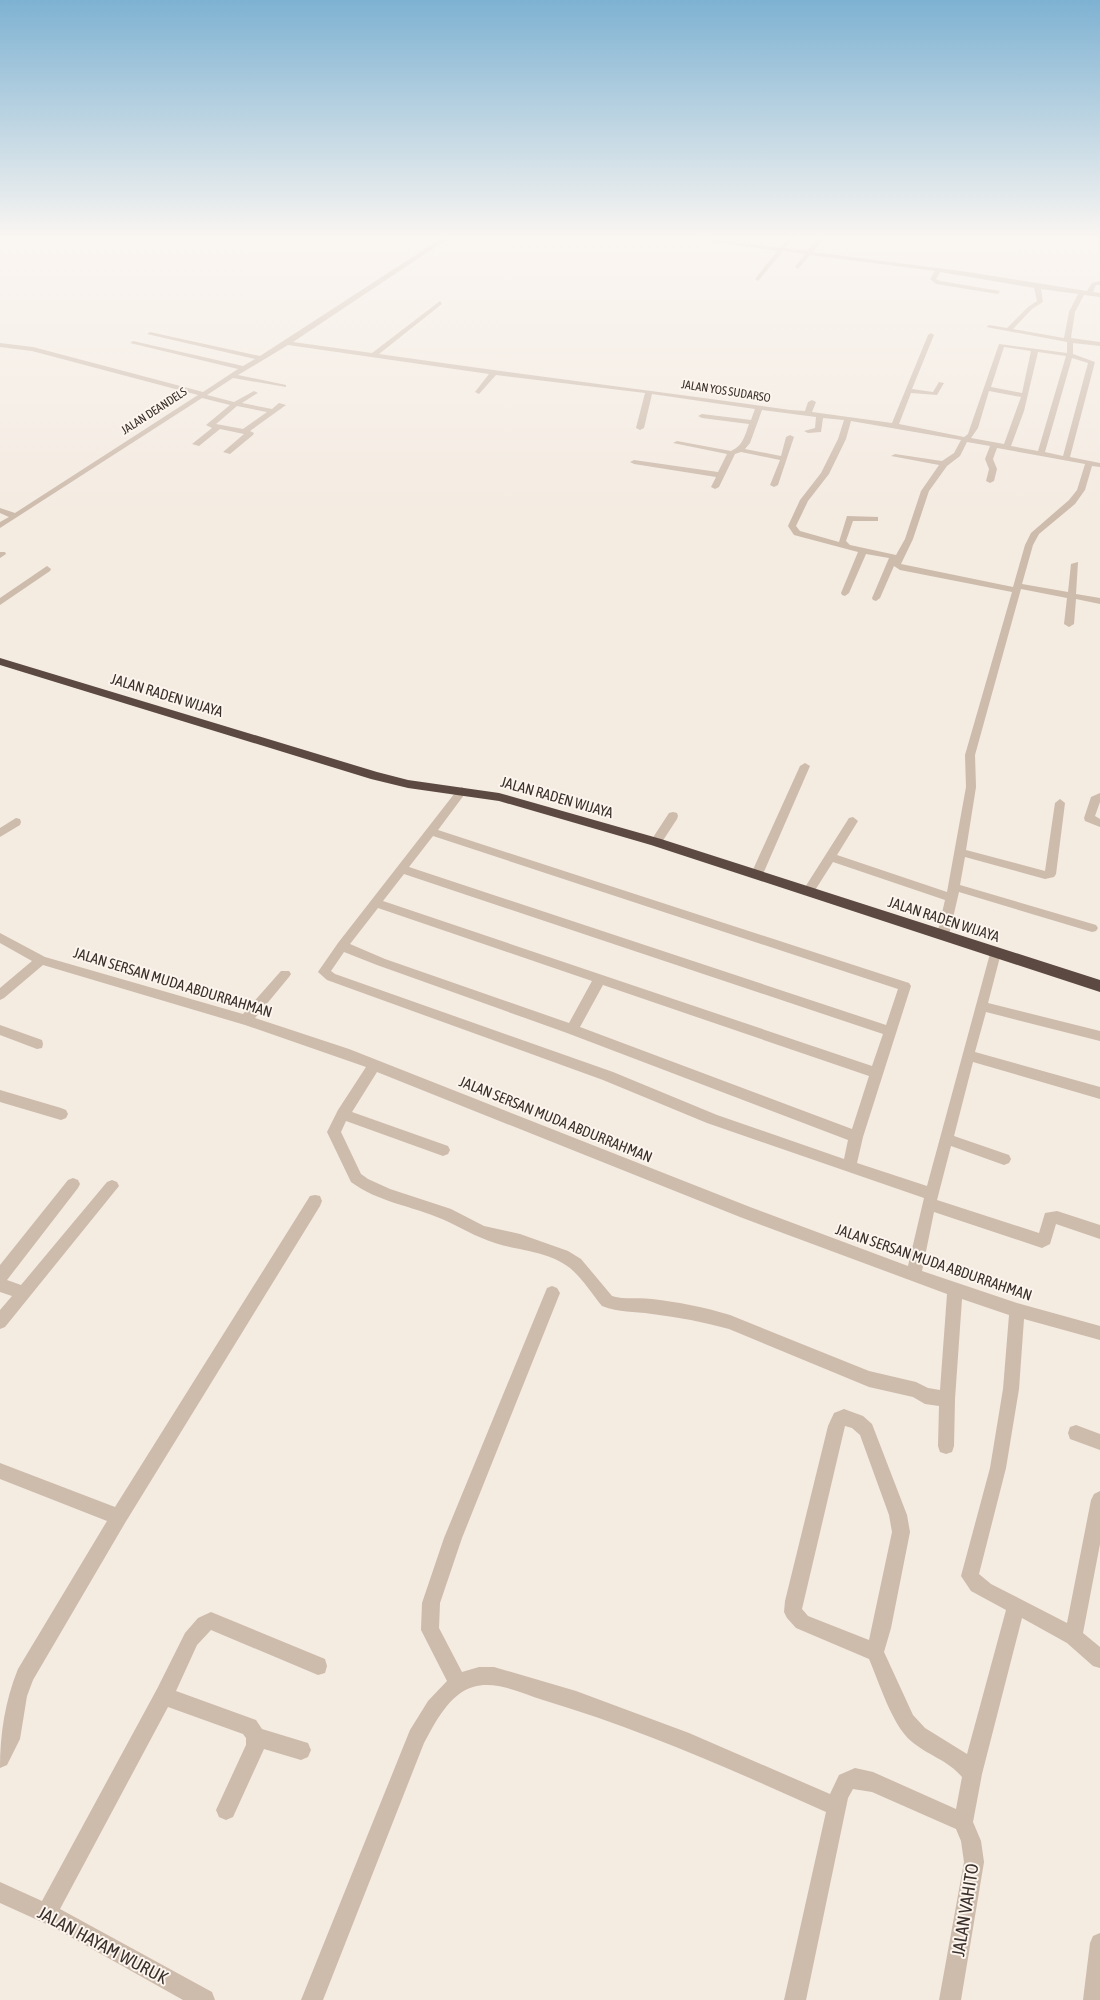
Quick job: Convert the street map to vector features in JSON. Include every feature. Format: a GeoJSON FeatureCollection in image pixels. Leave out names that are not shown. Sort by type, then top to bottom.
{"type":"FeatureCollection","features":[{"type":"Feature","properties":{"kind":"highway","name":"JALAN RADEN WIJAYA"},"geometry":{"type":"LineString","coordinates":[[0,661],[375,776],[408,784],[499,797],[656,842],[1100,986]]}},
{"type":"Feature","properties":{"kind":"street","name":"JALAN DEANDELS"},"geometry":{"type":"LineString","coordinates":[[0,526],[244,368],[307,329]]}},
{"type":"Feature","properties":{"kind":"street"},"geometry":{"type":"LineString","coordinates":[[373,356],[407,329]]}},
{"type":"Feature","properties":{"kind":"street"},"geometry":{"type":"LineString","coordinates":[[1005,329],[1100,344]]}},
{"type":"Feature","properties":{"kind":"street"},"geometry":{"type":"LineString","coordinates":[[1041,454],[1070,355],[1070,329]]}},
{"type":"Feature","properties":{"kind":"street"},"geometry":{"type":"LineString","coordinates":[[150,334],[260,358]]}},
{"type":"Feature","properties":{"kind":"street"},"geometry":{"type":"LineString","coordinates":[[895,424],[931,335]]}},
{"type":"Feature","properties":{"kind":"street"},"geometry":{"type":"LineString","coordinates":[[133,343],[244,368]]}},
{"type":"Feature","properties":{"kind":"street","name":"JALAN YOS SUDARSO"},"geometry":{"type":"LineString","coordinates":[[287,343],[373,356],[649,391],[808,415],[895,424],[1100,465]]}},
{"type":"Feature","properties":{"kind":"street"},"geometry":{"type":"LineString","coordinates":[[876,598],[896,558],[909,539],[925,491],[944,464],[957,454],[965,439],[971,435],[988,390],[1001,345],[1070,355],[1100,362]]}},
{"type":"Feature","properties":{"kind":"street"},"geometry":{"type":"LineString","coordinates":[[0,346],[33,349],[88,366],[236,404],[272,411]]}},
{"type":"Feature","properties":{"kind":"street"},"geometry":{"type":"LineString","coordinates":[[1007,446],[1012,437],[1024,396],[1035,349]]}},
{"type":"Feature","properties":{"kind":"street"},"geometry":{"type":"LineString","coordinates":[[1066,458],[1081,408],[1091,364],[1090,360]]}},
{"type":"Feature","properties":{"kind":"street"},"geometry":{"type":"LineString","coordinates":[[479,392],[494,372]]}},
{"type":"Feature","properties":{"kind":"street"},"geometry":{"type":"LineString","coordinates":[[233,376],[284,386]]}},
{"type":"Feature","properties":{"kind":"street"},"geometry":{"type":"LineString","coordinates":[[908,391],[935,394],[941,383]]}},
{"type":"Feature","properties":{"kind":"street"},"geometry":{"type":"LineString","coordinates":[[988,390],[1024,396]]}},
{"type":"Feature","properties":{"kind":"street"},"geometry":{"type":"LineString","coordinates":[[640,428],[649,391]]}},
{"type":"Feature","properties":{"kind":"street"},"geometry":{"type":"LineString","coordinates":[[227,452],[250,433],[210,424],[254,392]]}},
{"type":"Feature","properties":{"kind":"street"},"geometry":{"type":"LineString","coordinates":[[808,415],[812,402]]}},
{"type":"Feature","properties":{"kind":"street"},"geometry":{"type":"LineString","coordinates":[[245,431],[282,404]]}},
{"type":"Feature","properties":{"kind":"street"},"geometry":{"type":"LineString","coordinates":[[715,486],[720,475],[736,452],[746,442],[759,408]]}},
{"type":"Feature","properties":{"kind":"street"},"geometry":{"type":"LineString","coordinates":[[702,416],[753,422]]}},
{"type":"Feature","properties":{"kind":"street"},"geometry":{"type":"LineString","coordinates":[[808,431],[818,430],[820,416]]}},
{"type":"Feature","properties":{"kind":"street"},"geometry":{"type":"LineString","coordinates":[[848,418],[842,439],[825,474],[804,500],[792,526],[797,533],[896,558]]}},
{"type":"Feature","properties":{"kind":"street"},"geometry":{"type":"LineString","coordinates":[[196,444],[218,427]]}},
{"type":"Feature","properties":{"kind":"street"},"geometry":{"type":"LineString","coordinates":[[774,485],[790,437]]}},
{"type":"Feature","properties":{"kind":"street"},"geometry":{"type":"LineString","coordinates":[[677,443],[784,459]]}},
{"type":"Feature","properties":{"kind":"street"},"geometry":{"type":"LineString","coordinates":[[990,481],[992,469],[989,459],[995,444]]}},
{"type":"Feature","properties":{"kind":"street"},"geometry":{"type":"LineString","coordinates":[[895,456],[944,464]]}},
{"type":"Feature","properties":{"kind":"street"},"geometry":{"type":"LineString","coordinates":[[634,462],[720,475]]}},
{"type":"Feature","properties":{"kind":"street"},"geometry":{"type":"LineString","coordinates":[[943,935],[971,789],[970,755],[1029,545],[1035,533],[1072,502],[1081,490],[1089,463]]}},
{"type":"Feature","properties":{"kind":"street"},"geometry":{"type":"LineString","coordinates":[[0,510],[17,515]]}},
{"type":"Feature","properties":{"kind":"street"},"geometry":{"type":"LineString","coordinates":[[847,547],[842,538],[850,518],[875,519]]}},
{"type":"Feature","properties":{"kind":"street"},"geometry":{"type":"LineString","coordinates":[[846,593],[863,551]]}},
{"type":"Feature","properties":{"kind":"street"},"geometry":{"type":"LineString","coordinates":[[896,558],[897,564],[900,566],[1100,601]]}},
{"type":"Feature","properties":{"kind":"street"},"geometry":{"type":"LineString","coordinates":[[1068,624],[1075,564]]}},
{"type":"Feature","properties":{"kind":"street"},"geometry":{"type":"LineString","coordinates":[[0,602],[47,569]]}},
{"type":"Feature","properties":{"kind":"street"},"geometry":{"type":"LineString","coordinates":[[757,874],[805,766]]}},
{"type":"Feature","properties":{"kind":"street"},"geometry":{"type":"LineString","coordinates":[[462,791],[324,972],[331,977],[608,1076],[712,1119],[849,1167],[1042,1241],[1045,1239],[1050,1218],[1057,1217],[1100,1232]]}},
{"type":"Feature","properties":{"kind":"street"},"geometry":{"type":"LineString","coordinates":[[1100,797],[1095,800],[1089,818],[1100,823]]}},
{"type":"Feature","properties":{"kind":"street"},"geometry":{"type":"LineString","coordinates":[[959,852],[1050,874],[1060,802]]}},
{"type":"Feature","properties":{"kind":"street"},"geometry":{"type":"LineString","coordinates":[[656,842],[674,816]]}},
{"type":"Feature","properties":{"kind":"street"},"geometry":{"type":"LineString","coordinates":[[808,892],[853,821]]}},
{"type":"Feature","properties":{"kind":"street"},"geometry":{"type":"LineString","coordinates":[[0,833],[16,822]]}},
{"type":"Feature","properties":{"kind":"street"},"geometry":{"type":"LineString","coordinates":[[431,832],[905,986],[856,1136],[849,1167]]}},
{"type":"Feature","properties":{"kind":"street"},"geometry":{"type":"LineString","coordinates":[[830,857],[870,869],[882,875],[1092,928]]}},
{"type":"Feature","properties":{"kind":"street"},"geometry":{"type":"LineString","coordinates":[[403,869],[889,1031]]}},
{"type":"Feature","properties":{"kind":"street"},"geometry":{"type":"LineString","coordinates":[[376,903],[877,1073]]}},
{"type":"Feature","properties":{"kind":"street","name":"JALAN SERSAN MUDA ABDURRAHMAN"},"geometry":{"type":"LineString","coordinates":[[0,937],[41,960],[246,1020],[374,1065],[745,1212],[955,1290],[1017,1310],[1100,1333]]}},
{"type":"Feature","properties":{"kind":"street"},"geometry":{"type":"LineString","coordinates":[[342,946],[381,962],[572,1029],[856,1136]]}},
{"type":"Feature","properties":{"kind":"street"},"geometry":{"type":"LineString","coordinates":[[914,1274],[930,1199],[995,953]]}},
{"type":"Feature","properties":{"kind":"street"},"geometry":{"type":"LineString","coordinates":[[0,995],[41,960]]}},
{"type":"Feature","properties":{"kind":"street"},"geometry":{"type":"LineString","coordinates":[[246,1020],[285,974]]}},
{"type":"Feature","properties":{"kind":"street"},"geometry":{"type":"LineString","coordinates":[[572,1029],[600,978]]}},
{"type":"Feature","properties":{"kind":"street"},"geometry":{"type":"LineString","coordinates":[[982,1006],[1100,1036]]}},
{"type":"Feature","properties":{"kind":"street"},"geometry":{"type":"LineString","coordinates":[[0,1030],[37,1044]]}},
{"type":"Feature","properties":{"kind":"street"},"geometry":{"type":"LineString","coordinates":[[968,1055],[1100,1093]]}},
{"type":"Feature","properties":{"kind":"street"},"geometry":{"type":"LineString","coordinates":[[374,1065],[334,1132],[356,1178],[363,1183],[386,1194],[446,1214],[480,1231],[497,1237],[520,1241],[563,1256],[576,1264],[607,1301],[618,1305],[650,1306],[706,1315],[730,1322],[869,1379],[916,1390],[925,1396],[946,1398]]}},
{"type":"Feature","properties":{"kind":"street"},"geometry":{"type":"LineString","coordinates":[[0,1096],[61,1114]]}},
{"type":"Feature","properties":{"kind":"street"},"geometry":{"type":"LineString","coordinates":[[343,1114],[443,1150]]}},
{"type":"Feature","properties":{"kind":"street"},"geometry":{"type":"LineString","coordinates":[[946,1139],[1004,1159]]}},
{"type":"Feature","properties":{"kind":"street"},"geometry":{"type":"LineString","coordinates":[[0,1277],[73,1184]]}},
{"type":"Feature","properties":{"kind":"street"},"geometry":{"type":"LineString","coordinates":[[0,1322],[112,1186]]}},
{"type":"Feature","properties":{"kind":"street"},"geometry":{"type":"LineString","coordinates":[[0,1758],[10,1740],[18,1696],[25,1676],[119,1517],[315,1201]]}},
{"type":"Feature","properties":{"kind":"street"},"geometry":{"type":"LineString","coordinates":[[0,1285],[24,1293]]}},
{"type":"Feature","properties":{"kind":"street"},"geometry":{"type":"LineString","coordinates":[[946,1446],[946,1398],[955,1290]]}},
{"type":"Feature","properties":{"kind":"street"},"geometry":{"type":"LineString","coordinates":[[458,1682],[430,1630],[431,1603],[453,1538],[552,1293]]}},
{"type":"Feature","properties":{"kind":"street"},"geometry":{"type":"LineString","coordinates":[[1017,1310],[1011,1389],[998,1468],[970,1576],[977,1585],[1015,1610],[1073,1637],[1100,1659]]}},
{"type":"Feature","properties":{"kind":"street"},"geometry":{"type":"LineString","coordinates":[[875,1652],[802,1622],[794,1612],[794,1601],[836,1426],[840,1419],[844,1417],[849,1417],[866,1430],[898,1515],[901,1532],[882,1628],[875,1652],[893,1697],[906,1722],[918,1735],[962,1762],[972,1774]]}},
{"type":"Feature","properties":{"kind":"street"},"geometry":{"type":"LineString","coordinates":[[1076,1433],[1100,1442]]}},
{"type":"Feature","properties":{"kind":"street"},"geometry":{"type":"LineString","coordinates":[[0,1471],[119,1517]]}},
{"type":"Feature","properties":{"kind":"street"},"geometry":{"type":"LineString","coordinates":[[1073,1637],[1100,1500]]}},
{"type":"Feature","properties":{"kind":"street"},"geometry":{"type":"LineString","coordinates":[[795,2000],[838,1796],[850,1778],[864,1779],[963,1822],[972,1774],[1015,1610]]}},
{"type":"Feature","properties":{"kind":"street"},"geometry":{"type":"LineString","coordinates":[[47,1913],[164,1696],[191,1639],[204,1624],[210,1621],[318,1666]]}},
{"type":"Feature","properties":{"kind":"street"},"geometry":{"type":"LineString","coordinates":[[312,2000],[417,1737],[441,1699],[458,1682],[480,1676],[502,1679],[580,1701],[717,1753],[837,1807]]}},
{"type":"Feature","properties":{"kind":"street"},"geometry":{"type":"LineString","coordinates":[[164,1696],[248,1727],[257,1737],[301,1750]]}},
{"type":"Feature","properties":{"kind":"street"},"geometry":{"type":"LineString","coordinates":[[226,1810],[255,1746],[257,1737]]}},
{"type":"Feature","properties":{"kind":"street","name":"JALAN VAHITO"},"geometry":{"type":"LineString","coordinates":[[950,2000],[974,1862],[971,1841],[963,1822]]}},
{"type":"Feature","properties":{"kind":"street","name":"JALAN HAYAM WURUK"},"geometry":{"type":"LineString","coordinates":[[0,1892],[47,1913],[204,2000]]}},
{"type":"Feature","properties":{"kind":"street"},"geometry":{"type":"LineString","coordinates":[[1094,2000],[1100,1942]]}}]}
